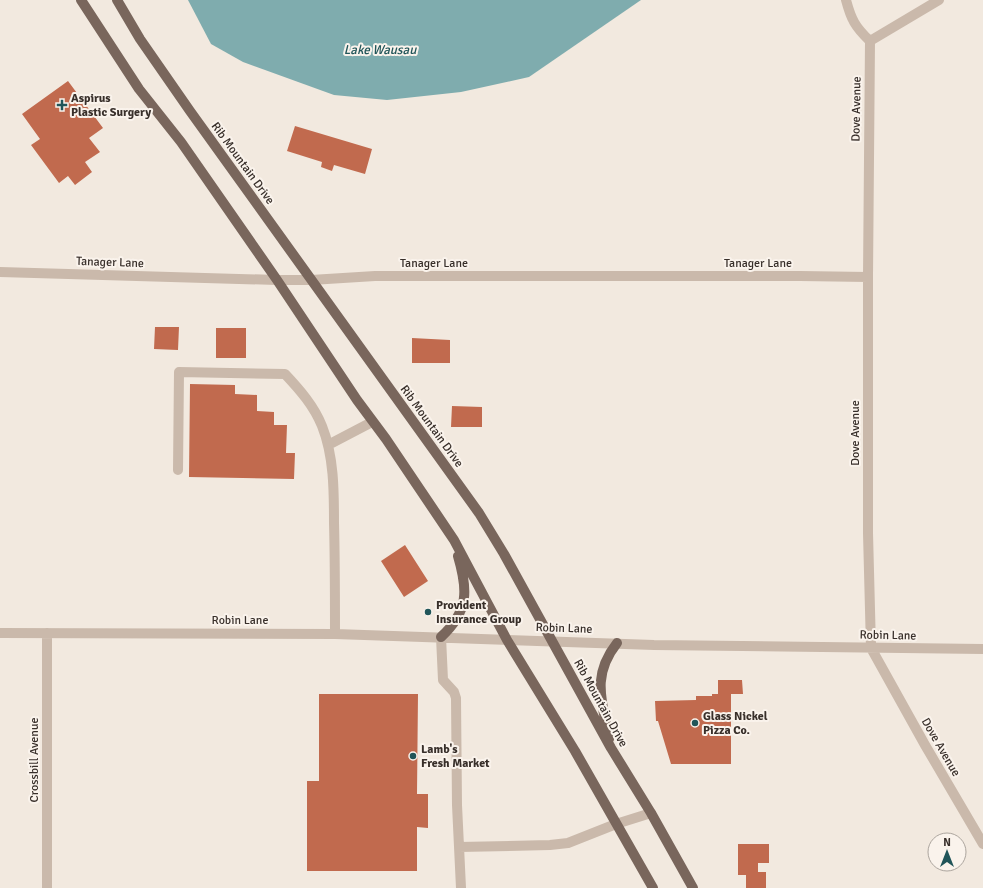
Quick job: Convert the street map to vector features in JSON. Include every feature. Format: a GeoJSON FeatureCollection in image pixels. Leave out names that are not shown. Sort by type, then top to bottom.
{"type":"FeatureCollection","features":[{"type":"Feature","properties":{"kind":"main road"},"geometry":{"type":"LineString","coordinates":[[81,0],[139,89],[181,142],[454,540],[507,640],[575,752],[653,888]]}},
{"type":"Feature","properties":{"kind":"main road","name":"Rib Mountain Drive"},"geometry":{"type":"LineString","coordinates":[[117,0],[140,39],[185,105],[479,513],[504,554],[611,748],[651,812],[694,888]]}},
{"type":"Feature","properties":{"kind":"main road"},"geometry":{"type":"LineString","coordinates":[[441,637],[458,618],[464,598],[463,575],[454,540]]}},
{"type":"Feature","properties":{"kind":"main road"},"geometry":{"type":"LineString","coordinates":[[611,748],[602,703],[600,684],[605,661],[617,643]]}},
{"type":"Feature","properties":{"kind":"street"},"geometry":{"type":"LineString","coordinates":[[846,0],[850,14],[858,30],[870,41],[939,0]]}},
{"type":"Feature","properties":{"kind":"street","name":"Dove Avenue"},"geometry":{"type":"LineString","coordinates":[[870,41],[868,533],[871,648],[925,745],[983,844]]}},
{"type":"Feature","properties":{"kind":"street","name":"Tanager Lane"},"geometry":{"type":"LineString","coordinates":[[0,272],[277,280],[311,280],[375,276],[868,277]]}},
{"type":"Feature","properties":{"kind":"street"},"geometry":{"type":"LineString","coordinates":[[178,470],[179,372],[286,374],[310,404],[322,427],[328,445],[332,471],[334,505],[335,634]]}},
{"type":"Feature","properties":{"kind":"street"},"geometry":{"type":"LineString","coordinates":[[328,445],[372,422]]}},
{"type":"Feature","properties":{"kind":"street","name":"Robin Lane"},"geometry":{"type":"LineString","coordinates":[[0,633],[335,634],[617,643],[983,649]]}},
{"type":"Feature","properties":{"kind":"street","name":"Crossbill Avenue"},"geometry":{"type":"LineString","coordinates":[[47,633],[47,888]]}},
{"type":"Feature","properties":{"kind":"street"},"geometry":{"type":"LineString","coordinates":[[441,637],[443,680],[454,692],[456,698],[457,805],[461,888]]}},
{"type":"Feature","properties":{"kind":"street"},"geometry":{"type":"LineString","coordinates":[[459,846],[550,845],[568,843],[651,812]]}},
{"type":"Feature","properties":{"kind":"water","name":"Lake Wausau"},"geometry":{"type":"Polygon","coordinates":[[[188,0],[641,0],[529,77],[461,92],[387,100],[334,95],[243,62],[211,44],[188,0]]]}},
{"type":"Feature","properties":{"kind":"building"},"geometry":{"type":"Polygon","coordinates":[[[68,81],[103,128],[89,138],[100,152],[85,162],[92,172],[75,185],[68,176],[59,183],[31,145],[40,139],[22,114],[68,81]]]}},
{"type":"Feature","properties":{"kind":"building"},"geometry":{"type":"Polygon","coordinates":[[[295,126],[372,149],[365,174],[334,165],[332,171],[321,167],[322,162],[287,151],[295,126]]]}},
{"type":"Feature","properties":{"kind":"building"},"geometry":{"type":"Polygon","coordinates":[[[155,327],[179,327],[178,350],[154,349],[155,327]]]}},
{"type":"Feature","properties":{"kind":"building"},"geometry":{"type":"Polygon","coordinates":[[[216,328],[246,328],[246,358],[216,358],[216,328]]]}},
{"type":"Feature","properties":{"kind":"building"},"geometry":{"type":"Polygon","coordinates":[[[412,338],[450,340],[450,363],[412,363],[412,338]]]}},
{"type":"Feature","properties":{"kind":"building"},"geometry":{"type":"Polygon","coordinates":[[[190,384],[235,385],[235,394],[257,395],[257,411],[274,412],[274,425],[287,425],[286,453],[295,453],[294,479],[189,477],[190,384]]]}},
{"type":"Feature","properties":{"kind":"building"},"geometry":{"type":"Polygon","coordinates":[[[452,406],[482,407],[482,427],[451,427],[452,406]]]}},
{"type":"Feature","properties":{"kind":"building"},"geometry":{"type":"Polygon","coordinates":[[[405,545],[428,581],[404,597],[381,561],[405,545]]]}},
{"type":"Feature","properties":{"kind":"building","name":"Glass Nickel Pizza Co."},"geometry":{"type":"Polygon","coordinates":[[[718,680],[742,680],[743,694],[731,694],[731,764],[671,764],[658,721],[656,721],[655,701],[696,700],[696,696],[712,696],[712,694],[718,694],[718,680]]]}},
{"type":"Feature","properties":{"kind":"building"},"geometry":{"type":"Polygon","coordinates":[[[319,694],[418,694],[417,794],[428,794],[428,828],[417,827],[417,871],[307,871],[307,781],[319,781],[319,694]]]}},
{"type":"Feature","properties":{"kind":"building"},"geometry":{"type":"Polygon","coordinates":[[[738,844],[769,844],[769,863],[758,863],[758,872],[766,872],[766,888],[746,888],[746,875],[738,875],[738,844]]]}},
{"type":"Feature","properties":{"kind":"place","name":"Aspirus Plastic Surgery"},"geometry":{"type":"Point","coordinates":[62,105]}},
{"type":"Feature","properties":{"kind":"place","name":"Provident Insurance Group"},"geometry":{"type":"Point","coordinates":[428,612]}},
{"type":"Feature","properties":{"kind":"place","name":"Glass Nickel Pizza Co."},"geometry":{"type":"Point","coordinates":[695,723]}},
{"type":"Feature","properties":{"kind":"place","name":"Lamb's Fresh Market"},"geometry":{"type":"Point","coordinates":[413,756]}}]}
